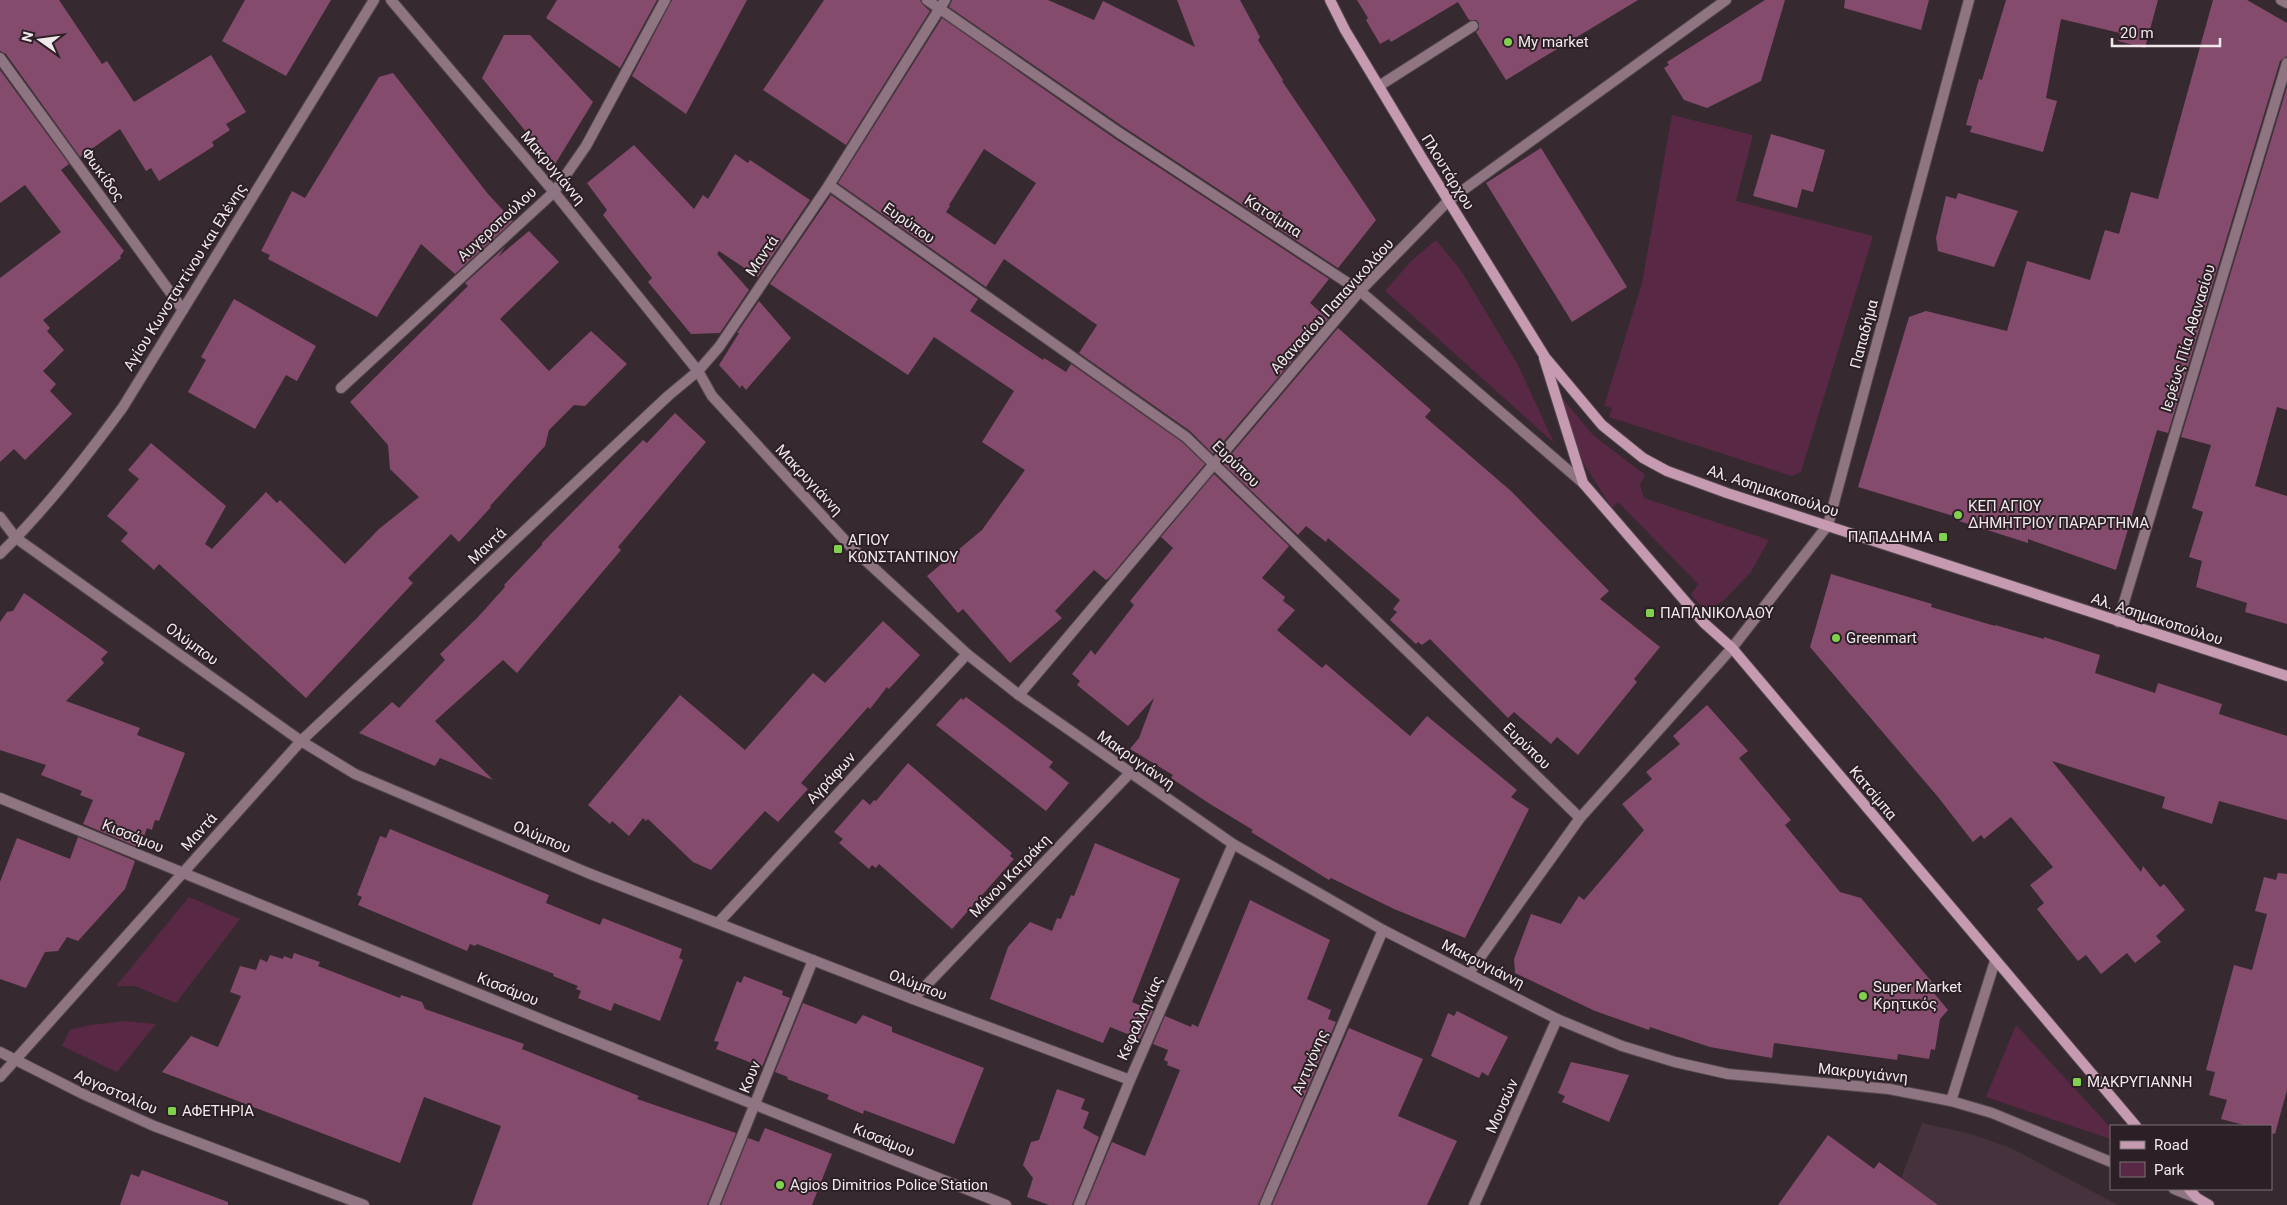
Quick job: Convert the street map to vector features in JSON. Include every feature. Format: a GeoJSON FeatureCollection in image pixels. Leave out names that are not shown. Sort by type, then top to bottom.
{"type":"FeatureCollection","features":[{"type":"Feature","properties":{"kind":"street","name":"Αγίου Κωνσταντίνου και Ελένης"},"geometry":{"type":"LineString","coordinates":[[0,554],[88,455],[123,407],[374,0]]}},
{"type":"Feature","properties":{"kind":"street","name":"Μακρυγιάννη"},"geometry":{"type":"LineString","coordinates":[[391,0],[554,192],[698,371],[712,396],[851,547],[967,654],[1019,695],[1129,774],[1233,844],[1383,930],[1557,1019],[1622,1046],[1710,1070],[1797,1081],[1889,1089],[1951,1101],[1992,1113],[2110,1162]]}},
{"type":"Feature","properties":{"kind":"street","name":"Αυγεροπούλου"},"geometry":{"type":"LineString","coordinates":[[341,388],[554,192],[586,146],[665,0]]}},
{"type":"Feature","properties":{"kind":"street","name":"Κατσίμπα"},"geometry":{"type":"LineString","coordinates":[[927,0],[942,4],[1118,132],[1360,291],[1583,483],[1704,623],[1732,648],[2135,1125]]}},
{"type":"Feature","properties":{"kind":"street","name":"Πλουτάρχου"},"geometry":{"type":"LineString","coordinates":[[1330,0],[1345,30],[1378,86],[1544,355]]}},
{"type":"Feature","properties":{"kind":"street","name":"Αθανασίου Παπανικολάου"},"geometry":{"type":"LineString","coordinates":[[1019,695],[1360,291],[1448,201],[1713,4],[1726,0]]}},
{"type":"Feature","properties":{"kind":"street","name":"Παπαδήμα"},"geometry":{"type":"LineString","coordinates":[[1469,973],[1580,818],[1732,648],[1828,525],[1969,0]]}},
{"type":"Feature","properties":{"kind":"street"},"geometry":{"type":"LineString","coordinates":[[2281,0],[2287,3]]}},
{"type":"Feature","properties":{"kind":"street","name":"Μαντά"},"geometry":{"type":"LineString","coordinates":[[0,1077],[301,741],[661,402],[698,371],[719,347],[829,184],[942,4]]}},
{"type":"Feature","properties":{"kind":"street"},"geometry":{"type":"LineString","coordinates":[[1378,86],[1472,26]]}},
{"type":"Feature","properties":{"kind":"street","name":"Φωκίδος"},"geometry":{"type":"LineString","coordinates":[[0,58],[182,310]]}},
{"type":"Feature","properties":{"kind":"street","name":"Ιερέως Πία Αθανασίου"},"geometry":{"type":"LineString","coordinates":[[2118,622],[2287,63]]}},
{"type":"Feature","properties":{"kind":"street","name":"Ευρύπου"},"geometry":{"type":"LineString","coordinates":[[829,184],[1186,437],[1580,818]]}},
{"type":"Feature","properties":{"kind":"street","name":"Κατσίμπα"},"geometry":{"type":"LineString","coordinates":[[1544,355],[1583,483]]}},
{"type":"Feature","properties":{"kind":"street","name":"Αλ. Ασημακοπούλου"},"geometry":{"type":"LineString","coordinates":[[1544,355],[1602,425],[1643,458],[1667,471],[1727,494],[1828,525],[2118,622],[2287,676]]}},
{"type":"Feature","properties":{"kind":"street","name":"Ολύμπου"},"geometry":{"type":"LineString","coordinates":[[0,517],[16,538],[301,741],[355,774],[588,873],[913,999],[1130,1080]]}},
{"type":"Feature","properties":{"kind":"street","name":"Αγράφων"},"geometry":{"type":"LineString","coordinates":[[718,923],[967,654]]}},
{"type":"Feature","properties":{"kind":"street","name":"Μάνου Κατράκη"},"geometry":{"type":"LineString","coordinates":[[913,999],[1129,774]]}},
{"type":"Feature","properties":{"kind":"street","name":"Κισσάμου"},"geometry":{"type":"LineString","coordinates":[[0,798],[754,1105],[1006,1205]]}},
{"type":"Feature","properties":{"kind":"street","name":"Κεφαλληνίας"},"geometry":{"type":"LineString","coordinates":[[1079,1205],[1130,1080],[1233,844]]}},
{"type":"Feature","properties":{"kind":"street","name":"Αντιγόνης"},"geometry":{"type":"LineString","coordinates":[[1265,1205],[1383,930]]}},
{"type":"Feature","properties":{"kind":"street","name":"Κουν"},"geometry":{"type":"LineString","coordinates":[[714,1205],[813,960]]}},
{"type":"Feature","properties":{"kind":"street"},"geometry":{"type":"LineString","coordinates":[[1951,1101],[1995,961]]}},
{"type":"Feature","properties":{"kind":"street","name":"Μουσών"},"geometry":{"type":"LineString","coordinates":[[1474,1205],[1557,1019]]}},
{"type":"Feature","properties":{"kind":"street","name":"Αργοστολίου"},"geometry":{"type":"LineString","coordinates":[[0,1052],[83,1094],[154,1126],[364,1205]]}},
{"type":"Feature","properties":{"kind":"street"},"geometry":{"type":"LineString","coordinates":[[2177,1190],[2209,1205]]}},
{"type":"Feature","properties":{"kind":"street"},"geometry":{"type":"LineString","coordinates":[[2190,1190],[2197,1198]]}},
{"type":"Feature","properties":{"kind":"shaded area"},"geometry":{"type":"Polygon","coordinates":[[[1922,1123],[1971,1134],[2011,1148],[2118,1205],[1891,1205],[1922,1123]]]}},
{"type":"Feature","properties":{"kind":"green space"},"geometry":{"type":"Polygon","coordinates":[[[1672,115],[1753,135],[1736,201],[1873,236],[1801,472],[1792,476],[1609,417],[1612,408],[1604,406],[1642,283],[1672,115]]]}},
{"type":"Feature","properties":{"kind":"green space"},"geometry":{"type":"Polygon","coordinates":[[[1436,240],[1460,269],[1518,365],[1554,443],[1385,291],[1411,261],[1436,240]]]}},
{"type":"Feature","properties":{"kind":"green space"},"geometry":{"type":"Polygon","coordinates":[[[1546,379],[1593,435],[1645,475],[1640,485],[1644,498],[1769,540],[1751,572],[1725,599],[1707,612],[1691,595],[1698,584],[1618,502],[1612,508],[1584,464],[1546,379]]]}},
{"type":"Feature","properties":{"kind":"green space"},"geometry":{"type":"Polygon","coordinates":[[[189,897],[240,919],[176,1003],[135,986],[116,986],[189,897]]]}},
{"type":"Feature","properties":{"kind":"green space"},"geometry":{"type":"Polygon","coordinates":[[[125,1021],[156,1024],[117,1072],[62,1046],[70,1030],[90,1025],[125,1021]]]}},
{"type":"Feature","properties":{"kind":"green space"},"geometry":{"type":"Polygon","coordinates":[[[2016,1025],[2110,1127],[2110,1139],[1986,1097],[2016,1025]]]}},
{"type":"Feature","properties":{"kind":"building"},"geometry":{"type":"Polygon","coordinates":[[[0,0],[59,0],[102,64],[107,61],[134,102],[211,55],[246,112],[226,124],[230,130],[212,142],[214,146],[159,181],[151,168],[146,171],[120,129],[80,157],[6,54],[0,51],[0,0]]]}},
{"type":"Feature","properties":{"kind":"building"},"geometry":{"type":"Polygon","coordinates":[[[245,0],[331,0],[286,76],[222,41],[245,0]]]}},
{"type":"Feature","properties":{"kind":"building"},"geometry":{"type":"Polygon","coordinates":[[[557,0],[657,0],[620,68],[546,18],[557,0]]]}},
{"type":"Feature","properties":{"kind":"building"},"geometry":{"type":"Polygon","coordinates":[[[672,0],[747,0],[686,114],[632,76],[672,0]]]}},
{"type":"Feature","properties":{"kind":"building"},"geometry":{"type":"Polygon","coordinates":[[[824,0],[920,0],[930,11],[846,145],[763,90],[824,0]]]}},
{"type":"Feature","properties":{"kind":"building"},"geometry":{"type":"Polygon","coordinates":[[[952,0],[1048,0],[1094,20],[1103,1],[1195,47],[1177,0],[1240,0],[1260,37],[1258,40],[1282,81],[1376,220],[1338,268],[1122,126],[949,7],[952,0]]]}},
{"type":"Feature","properties":{"kind":"building"},"geometry":{"type":"Polygon","coordinates":[[[1357,0],[1638,0],[1506,80],[1476,32],[1479,29],[1479,23],[1476,20],[1469,20],[1458,2],[1391,42],[1389,39],[1380,44],[1357,0]]]}},
{"type":"Feature","properties":{"kind":"building"},"geometry":{"type":"Polygon","coordinates":[[[1765,0],[1785,0],[1761,81],[1707,108],[1684,100],[1664,68],[1669,65],[1667,62],[1765,0]]]}},
{"type":"Feature","properties":{"kind":"building"},"geometry":{"type":"Polygon","coordinates":[[[1845,0],[1929,0],[1921,30],[1844,8],[1845,0]]]}},
{"type":"Feature","properties":{"kind":"building"},"geometry":{"type":"Polygon","coordinates":[[[2006,0],[2158,0],[2145,48],[2118,41],[2120,33],[2061,19],[2046,98],[2057,101],[2043,152],[1970,132],[1972,126],[1966,125],[1979,79],[1982,80],[2006,0]]]}},
{"type":"Feature","properties":{"kind":"building"},"geometry":{"type":"Polygon","coordinates":[[[2213,0],[2247,0],[2287,23],[2287,56],[2280,61],[2168,433],[2157,430],[2116,570],[2028,539],[2028,543],[1959,521],[1960,518],[1858,487],[1909,317],[1926,311],[2007,331],[2027,261],[2090,280],[2105,230],[2119,234],[2131,192],[2158,199],[2213,0]]]}},
{"type":"Feature","properties":{"kind":"building"},"geometry":{"type":"Polygon","coordinates":[[[942,18],[1114,138],[1329,279],[1310,303],[1328,319],[1213,454],[1190,431],[1079,353],[1097,325],[1004,259],[986,287],[838,183],[942,18]],[[984,149],[946,212],[995,245],[1036,183],[984,149]]]}},
{"type":"Feature","properties":{"kind":"building"},"geometry":{"type":"Polygon","coordinates":[[[504,35],[530,35],[593,102],[549,174],[549,160],[482,78],[504,35]]]}},
{"type":"Feature","properties":{"kind":"building"},"geometry":{"type":"Polygon","coordinates":[[[0,70],[69,164],[61,170],[124,251],[120,256],[121,258],[43,320],[50,328],[47,331],[64,350],[43,371],[56,384],[50,391],[72,414],[25,460],[14,449],[0,462],[0,278],[61,232],[25,185],[0,203],[0,70]]]}},
{"type":"Feature","properties":{"kind":"building"},"geometry":{"type":"Polygon","coordinates":[[[393,73],[488,194],[513,221],[455,274],[421,244],[377,317],[268,259],[270,255],[261,251],[292,191],[305,198],[379,77],[393,73]]]}},
{"type":"Feature","properties":{"kind":"building"},"geometry":{"type":"Polygon","coordinates":[[[2287,87],[2287,410],[2277,407],[2255,486],[2287,496],[2287,624],[2245,612],[2247,603],[2196,587],[2202,561],[2189,557],[2203,512],[2192,508],[2211,445],[2181,437],[2287,87]]]}},
{"type":"Feature","properties":{"kind":"building"},"geometry":{"type":"Polygon","coordinates":[[[1771,134],[1825,150],[1813,192],[1802,189],[1797,208],[1753,196],[1771,134]]]}},
{"type":"Feature","properties":{"kind":"building"},"geometry":{"type":"Polygon","coordinates":[[[634,145],[694,209],[703,195],[708,199],[735,154],[748,163],[750,160],[810,200],[758,277],[719,251],[717,254],[749,290],[720,333],[691,334],[648,282],[652,278],[603,215],[607,210],[587,183],[634,145]]]}},
{"type":"Feature","properties":{"kind":"building"},"geometry":{"type":"Polygon","coordinates":[[[1541,148],[1627,287],[1572,322],[1486,183],[1541,148]]]}},
{"type":"Feature","properties":{"kind":"building"},"geometry":{"type":"Polygon","coordinates":[[[1958,193],[2018,211],[1994,267],[1938,251],[1936,238],[1946,196],[1956,199],[1958,193]]]}},
{"type":"Feature","properties":{"kind":"building"},"geometry":{"type":"Polygon","coordinates":[[[831,195],[978,299],[970,311],[1043,360],[1044,358],[1066,372],[1071,364],[1182,442],[1205,464],[1110,577],[1106,580],[1094,570],[1055,611],[1062,618],[1010,663],[963,609],[958,613],[927,576],[982,530],[1025,470],[982,442],[1014,391],[934,337],[908,375],[770,284],[831,195]]]}},
{"type":"Feature","properties":{"kind":"building"},"geometry":{"type":"Polygon","coordinates":[[[529,231],[559,262],[500,319],[549,371],[591,331],[627,364],[585,406],[574,405],[549,430],[545,446],[491,507],[459,542],[451,534],[408,578],[413,583],[306,698],[159,564],[154,570],[121,541],[128,533],[107,516],[139,479],[128,470],[151,443],[226,506],[205,544],[212,549],[266,492],[277,503],[280,500],[345,564],[379,529],[419,497],[390,469],[388,445],[350,402],[468,286],[465,283],[505,247],[498,257],[529,231]]]}},
{"type":"Feature","properties":{"kind":"building"},"geometry":{"type":"Polygon","coordinates":[[[234,299],[316,346],[297,381],[286,375],[255,429],[188,392],[206,360],[201,357],[234,299]]]}},
{"type":"Feature","properties":{"kind":"building"},"geometry":{"type":"Polygon","coordinates":[[[759,301],[791,338],[746,390],[742,385],[740,388],[719,365],[739,333],[737,333],[759,301]]]}},
{"type":"Feature","properties":{"kind":"building"},"geometry":{"type":"Polygon","coordinates":[[[1338,328],[1431,410],[1425,417],[1511,491],[1609,591],[1600,599],[1660,647],[1634,679],[1637,682],[1578,755],[1557,737],[1551,744],[1514,712],[1508,718],[1430,639],[1422,645],[1418,642],[1416,644],[1390,620],[1397,612],[1393,609],[1400,600],[1328,538],[1326,542],[1306,526],[1298,535],[1223,464],[1338,328]]]}},
{"type":"Feature","properties":{"kind":"building"},"geometry":{"type":"Polygon","coordinates":[[[675,413],[706,442],[618,547],[621,550],[517,673],[503,660],[435,721],[493,780],[440,758],[435,766],[359,733],[392,702],[399,708],[445,660],[440,654],[477,618],[542,543],[643,440],[647,443],[675,413]]]}},
{"type":"Feature","properties":{"kind":"building"},"geometry":{"type":"Polygon","coordinates":[[[1214,474],[1289,546],[1262,578],[1285,597],[1283,601],[1295,610],[1277,630],[1322,668],[1326,664],[1410,736],[1427,716],[1517,790],[1511,797],[1529,809],[1465,938],[1394,909],[1331,878],[1329,880],[1251,832],[1253,830],[1171,778],[1173,775],[1130,749],[1139,738],[1154,698],[1128,726],[1077,685],[1080,681],[1072,674],[1091,650],[1095,655],[1134,605],[1130,601],[1173,548],[1161,537],[1214,474]]]}},
{"type":"Feature","properties":{"kind":"building"},"geometry":{"type":"Polygon","coordinates":[[[1831,574],[1932,604],[1931,607],[2044,639],[2044,637],[2100,655],[2095,673],[2155,693],[2158,683],[2222,704],[2219,714],[2287,736],[2287,820],[2219,801],[2212,824],[2162,808],[2165,797],[2052,761],[2141,872],[2143,866],[2160,887],[2164,884],[2185,910],[2156,936],[2161,942],[2135,963],[2127,953],[2101,974],[2086,955],[2078,961],[2037,909],[2044,903],[2030,885],[2053,867],[2011,817],[1984,839],[1981,835],[1973,842],[1938,797],[1810,647],[1831,574]]]}},
{"type":"Feature","properties":{"kind":"building"},"geometry":{"type":"Polygon","coordinates":[[[24,593],[108,652],[101,659],[104,663],[66,701],[140,728],[137,735],[185,753],[159,821],[155,820],[152,830],[147,828],[140,848],[83,824],[93,800],[80,795],[82,791],[41,775],[46,765],[0,750],[0,622],[7,612],[13,611],[24,593]]]}},
{"type":"Feature","properties":{"kind":"building"},"geometry":{"type":"Polygon","coordinates":[[[883,621],[920,655],[889,689],[887,687],[870,709],[868,707],[801,783],[808,789],[778,822],[765,811],[711,870],[693,862],[648,819],[646,821],[643,818],[629,836],[612,821],[610,824],[588,805],[680,695],[745,750],[813,673],[825,683],[883,621]]]}},
{"type":"Feature","properties":{"kind":"building"},"geometry":{"type":"Polygon","coordinates":[[[966,697],[1053,762],[1049,767],[1069,783],[1046,811],[936,725],[961,698],[963,700],[966,697]]]}},
{"type":"Feature","properties":{"kind":"building"},"geometry":{"type":"Polygon","coordinates":[[[1707,705],[1748,751],[1739,758],[1791,820],[1785,825],[1840,892],[1861,898],[1937,988],[1933,992],[1948,1010],[1940,1019],[1935,1050],[1931,1049],[1929,1059],[1898,1054],[1897,1060],[1774,1043],[1772,1058],[1710,1047],[1650,1027],[1649,1030],[1595,1011],[1515,973],[1514,959],[1531,914],[1561,924],[1579,896],[1584,900],[1644,830],[1622,804],[1652,779],[1646,772],[1680,744],[1673,736],[1707,705]]]}},
{"type":"Feature","properties":{"kind":"building"},"geometry":{"type":"Polygon","coordinates":[[[908,763],[1012,853],[1010,856],[1014,859],[952,929],[879,864],[876,868],[872,865],[869,869],[839,843],[843,839],[834,832],[863,799],[870,805],[874,800],[876,801],[908,763]]]}},
{"type":"Feature","properties":{"kind":"building"},"geometry":{"type":"Polygon","coordinates":[[[390,829],[549,895],[546,903],[600,925],[603,918],[682,949],[679,958],[683,960],[660,1021],[614,1003],[611,1011],[578,998],[581,991],[576,989],[578,986],[553,976],[554,974],[477,944],[475,946],[470,944],[467,951],[358,905],[362,897],[357,895],[380,836],[386,838],[390,829]]]}},
{"type":"Feature","properties":{"kind":"building"},"geometry":{"type":"Polygon","coordinates":[[[78,837],[135,861],[125,889],[78,941],[67,937],[58,951],[45,952],[26,988],[0,979],[0,882],[17,838],[70,859],[78,837]]]}},
{"type":"Feature","properties":{"kind":"building"},"geometry":{"type":"Polygon","coordinates":[[[1095,843],[1180,879],[1132,1002],[1153,1011],[1140,1039],[1110,1027],[1103,1043],[990,999],[1008,947],[1030,922],[1052,931],[1057,918],[1061,919],[1071,895],[1074,896],[1095,843]]]}},
{"type":"Feature","properties":{"kind":"building"},"geometry":{"type":"Polygon","coordinates":[[[2278,873],[2287,874],[2287,1090],[2275,1134],[2272,1133],[2272,1125],[2244,1125],[2221,1119],[2227,1100],[2209,1095],[2215,1072],[2206,1070],[2234,965],[2252,970],[2267,914],[2255,911],[2264,877],[2276,880],[2278,873]]]}},
{"type":"Feature","properties":{"kind":"building"},"geometry":{"type":"Polygon","coordinates":[[[1250,900],[1330,940],[1307,999],[1331,1010],[1328,1019],[1336,1022],[1258,1205],[1086,1205],[1112,1142],[1145,1156],[1180,1070],[1167,1065],[1168,1062],[1164,1060],[1168,1050],[1153,1044],[1165,1016],[1191,1027],[1192,1024],[1198,1027],[1250,900]]]}},
{"type":"Feature","properties":{"kind":"building"},"geometry":{"type":"Polygon","coordinates":[[[294,953],[320,962],[318,966],[400,998],[401,995],[422,1002],[425,1009],[524,1044],[522,1049],[639,1096],[637,1099],[736,1133],[707,1205],[472,1205],[501,1126],[424,1097],[400,1163],[162,1072],[191,1036],[218,1047],[241,996],[230,992],[240,966],[256,970],[260,959],[267,962],[270,955],[283,959],[284,956],[292,959],[294,953]]]}},
{"type":"Feature","properties":{"kind":"building"},"geometry":{"type":"Polygon","coordinates":[[[744,976],[783,991],[782,995],[790,998],[762,1067],[716,1049],[719,1042],[714,1041],[737,981],[741,983],[744,976]]]}},
{"type":"Feature","properties":{"kind":"building"},"geometry":{"type":"Polygon","coordinates":[[[803,1003],[856,1024],[863,1015],[892,1027],[892,1032],[984,1068],[954,1144],[864,1110],[863,1114],[827,1099],[829,1095],[787,1079],[788,1077],[775,1072],[803,1003]]]}},
{"type":"Feature","properties":{"kind":"building"},"geometry":{"type":"Polygon","coordinates":[[[1457,1011],[1508,1037],[1488,1076],[1482,1072],[1479,1078],[1431,1056],[1448,1013],[1454,1016],[1457,1011]]]}},
{"type":"Feature","properties":{"kind":"building"},"geometry":{"type":"Polygon","coordinates":[[[1349,1028],[1423,1059],[1398,1116],[1457,1141],[1427,1205],[1272,1205],[1349,1028]]]}},
{"type":"Feature","properties":{"kind":"building"},"geometry":{"type":"Polygon","coordinates":[[[1571,1062],[1629,1075],[1609,1122],[1562,1102],[1565,1096],[1558,1093],[1571,1062]]]}},
{"type":"Feature","properties":{"kind":"building"},"geometry":{"type":"Polygon","coordinates":[[[1057,1089],[1085,1099],[1081,1109],[1089,1112],[1083,1128],[1099,1137],[1072,1205],[1049,1205],[1027,1197],[1033,1178],[1023,1165],[1031,1142],[1039,1140],[1057,1089]]]}},
{"type":"Feature","properties":{"kind":"building"},"geometry":{"type":"Polygon","coordinates":[[[765,1128],[832,1154],[812,1205],[721,1205],[748,1138],[759,1142],[765,1128]]]}},
{"type":"Feature","properties":{"kind":"building"},"geometry":{"type":"Polygon","coordinates":[[[1828,1135],[1874,1169],[1879,1162],[1938,1205],[1778,1205],[1828,1135]]]}},
{"type":"Feature","properties":{"kind":"building"},"geometry":{"type":"Polygon","coordinates":[[[142,1170],[228,1202],[228,1205],[120,1205],[131,1174],[139,1177],[142,1170]]]}},
{"type":"Feature","properties":{"kind":"place","name":"My market"},"geometry":{"type":"Point","coordinates":[1508,42]}},
{"type":"Feature","properties":{"kind":"place","name":"ΚΕΠ ΑΓΙΟΥ ΔΗΜΗΤΡΙΟΥ ΠΑΡΑΡΤΗΜΑ"},"geometry":{"type":"Point","coordinates":[1958,515]}},
{"type":"Feature","properties":{"kind":"place","name":"ΠΑΠΑΔΗΜΑ"},"geometry":{"type":"Point","coordinates":[1943,537]}},
{"type":"Feature","properties":{"kind":"place","name":"ΑΓΙΟΥ ΚΩΝΣΤΑΝΤΙΝΟΥ"},"geometry":{"type":"Point","coordinates":[838,549]}},
{"type":"Feature","properties":{"kind":"place","name":"ΠΑΠΑΝΙΚΟΛΑΟΥ"},"geometry":{"type":"Point","coordinates":[1650,613]}},
{"type":"Feature","properties":{"kind":"place","name":"Greenmart"},"geometry":{"type":"Point","coordinates":[1836,638]}},
{"type":"Feature","properties":{"kind":"place","name":"Super Market Κρητικός"},"geometry":{"type":"Point","coordinates":[1863,996]}},
{"type":"Feature","properties":{"kind":"place","name":"ΜΑΚΡΥΓΙΑΝΝΗ"},"geometry":{"type":"Point","coordinates":[2077,1082]}},
{"type":"Feature","properties":{"kind":"place","name":"ΑΦΕΤΗΡΙΑ"},"geometry":{"type":"Point","coordinates":[172,1111]}},
{"type":"Feature","properties":{"kind":"place","name":"Agios Dimitrios Police Station"},"geometry":{"type":"Point","coordinates":[780,1185]}}]}
